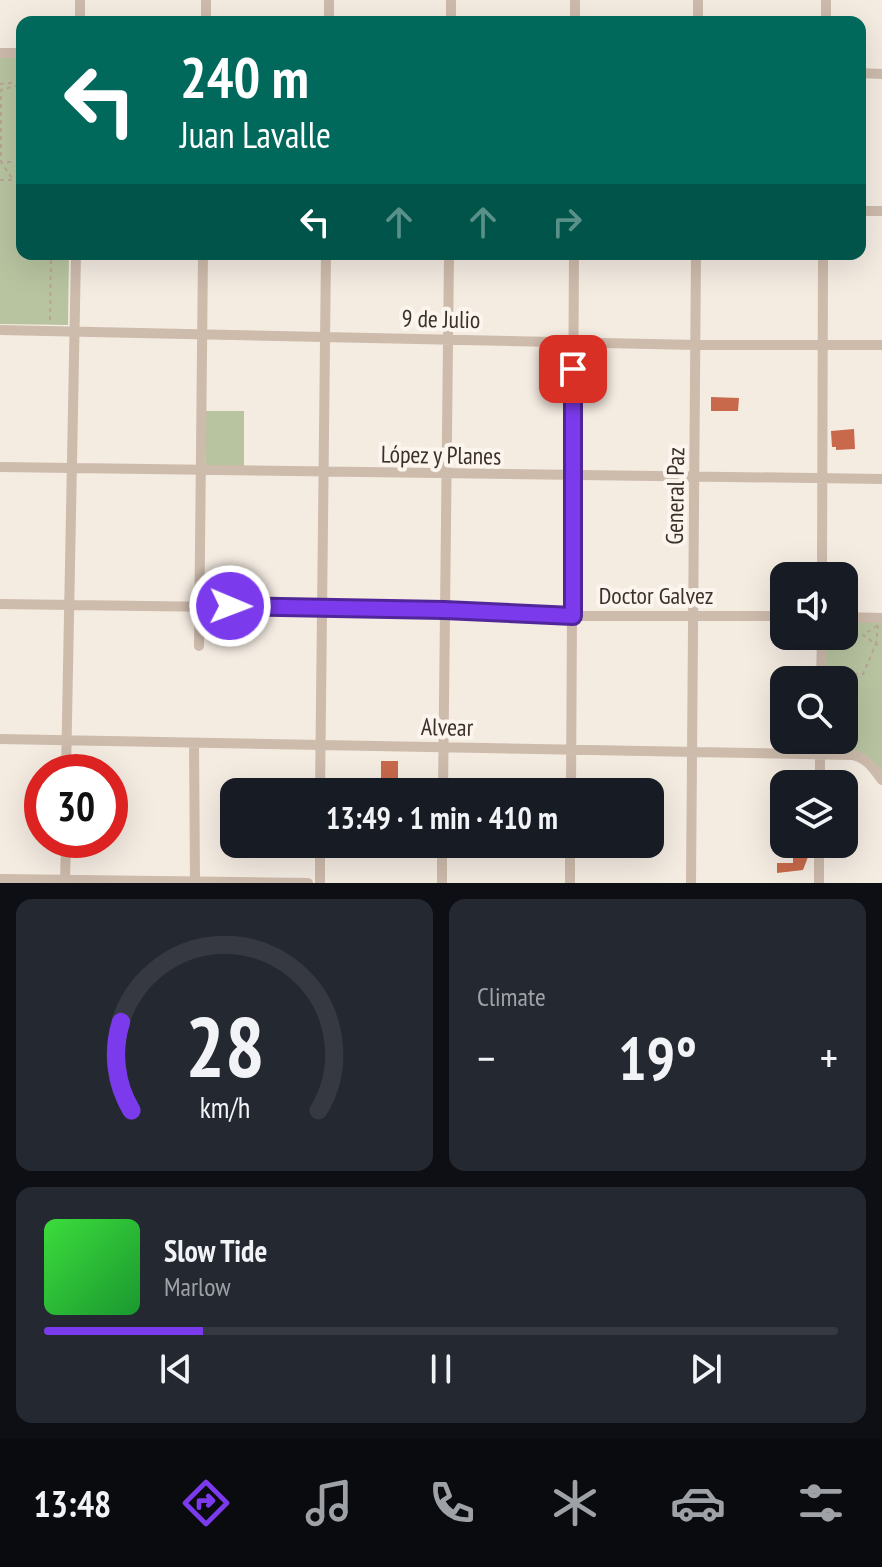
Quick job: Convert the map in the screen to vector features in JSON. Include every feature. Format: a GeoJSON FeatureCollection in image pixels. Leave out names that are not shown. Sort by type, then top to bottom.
{"type":"FeatureCollection","features":[{"type":"Feature","properties":{"kind":"street"},"geometry":{"type":"LineString","coordinates":[[67,754],[76,260]]}},
{"type":"Feature","properties":{"kind":"street"},"geometry":{"type":"LineString","coordinates":[[199,646],[203,260]]}},
{"type":"Feature","properties":{"kind":"street"},"geometry":{"type":"LineString","coordinates":[[320,778],[326,260]]}},
{"type":"Feature","properties":{"kind":"street"},"geometry":{"type":"LineString","coordinates":[[443,778],[449,260]]}},
{"type":"Feature","properties":{"kind":"street"},"geometry":{"type":"LineString","coordinates":[[571,778],[574,260]]}},
{"type":"Feature","properties":{"kind":"street","name":"General Paz"},"geometry":{"type":"LineString","coordinates":[[691,883],[696,260]]}},
{"type":"Feature","properties":{"kind":"street"},"geometry":{"type":"LineString","coordinates":[[822,562],[823,260]]}},
{"type":"Feature","properties":{"kind":"street","name":"9 de Julio"},"geometry":{"type":"LineString","coordinates":[[0,330],[697,345],[882,345]]}},
{"type":"Feature","properties":{"kind":"street","name":"López y Planes"},"geometry":{"type":"LineString","coordinates":[[0,467],[882,479]]}},
{"type":"Feature","properties":{"kind":"street","name":"Doctor Galvez"},"geometry":{"type":"LineString","coordinates":[[0,604],[322,607],[573,616],[770,616]]}},
{"type":"Feature","properties":{"kind":"street"},"geometry":{"type":"LineString","coordinates":[[858,617],[882,618]]}},
{"type":"Feature","properties":{"kind":"street","name":"Alvear"},"geometry":{"type":"LineString","coordinates":[[0,739],[770,753]]}},
{"type":"Feature","properties":{"kind":"street"},"geometry":{"type":"LineString","coordinates":[[194,743],[195,882]]}},
{"type":"Feature","properties":{"kind":"street"},"geometry":{"type":"LineString","coordinates":[[820,754],[820,770]]}},
{"type":"Feature","properties":{"kind":"street","name":"Alvear"},"geometry":{"type":"LineString","coordinates":[[820,754],[862,757],[882,780]]}},
{"type":"Feature","properties":{"kind":"street"},"geometry":{"type":"LineString","coordinates":[[65,882],[66,858]]}},
{"type":"Feature","properties":{"kind":"street"},"geometry":{"type":"LineString","coordinates":[[320,858],[320,883]]}},
{"type":"Feature","properties":{"kind":"street"},"geometry":{"type":"LineString","coordinates":[[442,858],[442,883]]}},
{"type":"Feature","properties":{"kind":"street"},"geometry":{"type":"LineString","coordinates":[[570,858],[570,883]]}},
{"type":"Feature","properties":{"kind":"street"},"geometry":{"type":"LineString","coordinates":[[819,858],[819,883]]}},
{"type":"Feature","properties":{"kind":"street"},"geometry":{"type":"LineString","coordinates":[[0,879],[308,883]]}},
{"type":"Feature","properties":{"kind":"path"},"geometry":{"type":"LineString","coordinates":[[0,180],[13,180],[0,163],[1,90],[16,85]]}},
{"type":"Feature","properties":{"kind":"path"},"geometry":{"type":"LineString","coordinates":[[0,163],[11,162]]}},
{"type":"Feature","properties":{"kind":"path"},"geometry":{"type":"LineString","coordinates":[[50,321],[51,260]]}},
{"type":"Feature","properties":{"kind":"path"},"geometry":{"type":"LineString","coordinates":[[858,674],[863,674],[876,644],[878,625],[863,635],[876,644],[882,646]]}},
{"type":"Feature","properties":{"kind":"green space"},"geometry":{"type":"Polygon","coordinates":[[[0,58],[16,58],[16,260],[69,260],[68,325],[0,324],[0,58]]]}},
{"type":"Feature","properties":{"kind":"green space"},"geometry":{"type":"Polygon","coordinates":[[[206,411],[244,411],[244,468],[206,468],[206,411]]]}},
{"type":"Feature","properties":{"kind":"green space"},"geometry":{"type":"Polygon","coordinates":[[[858,617],[882,618],[882,780],[869,763],[820,754],[858,754],[858,666],[821,666],[822,650],[858,650],[858,617]]]}},
{"type":"Feature","properties":{"kind":"building"},"geometry":{"type":"Polygon","coordinates":[[[711,397],[739,398],[738,411],[711,411],[711,397]]]}},
{"type":"Feature","properties":{"kind":"building"},"geometry":{"type":"Polygon","coordinates":[[[854,429],[855,449],[836,450],[832,447],[831,431],[854,429]]]}},
{"type":"Feature","properties":{"kind":"building"},"geometry":{"type":"Polygon","coordinates":[[[381,761],[398,761],[398,778],[381,778],[381,761]]]}},
{"type":"Feature","properties":{"kind":"building"},"geometry":{"type":"Polygon","coordinates":[[[793,858],[808,858],[803,870],[777,873],[777,863],[793,863],[793,858]]]}},
{"type":"Feature","properties":{"kind":"route"},"geometry":{"type":"LineString","coordinates":[[230,606],[573,616],[573,369]]}}]}
